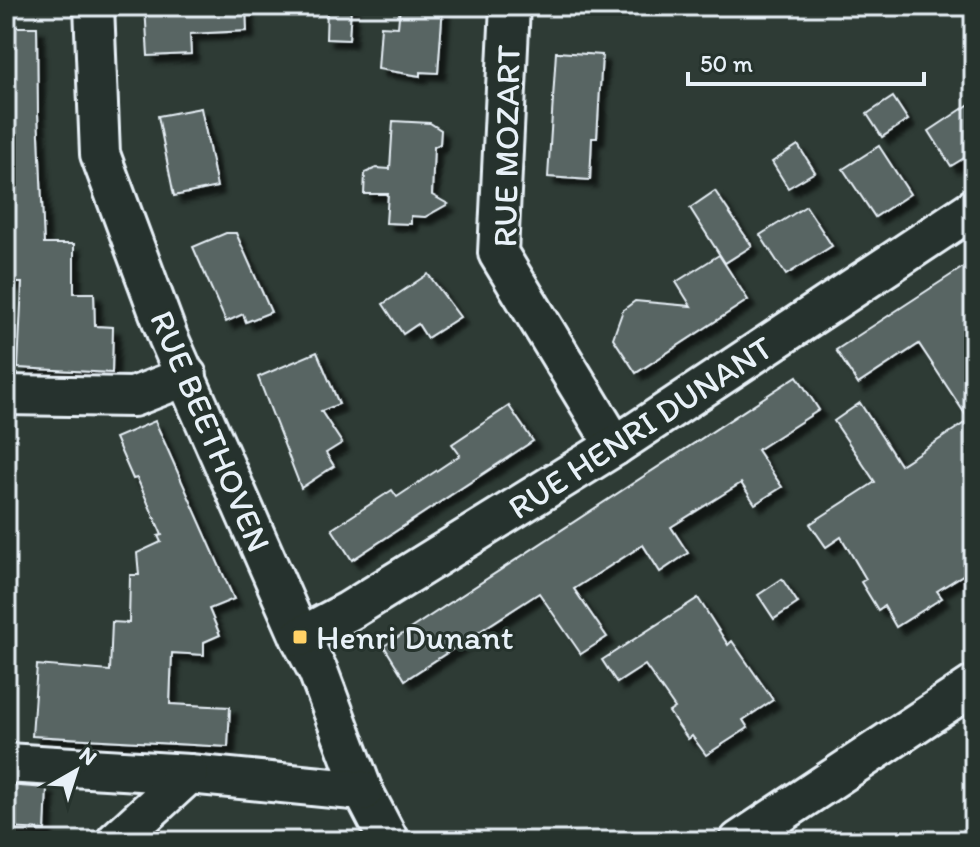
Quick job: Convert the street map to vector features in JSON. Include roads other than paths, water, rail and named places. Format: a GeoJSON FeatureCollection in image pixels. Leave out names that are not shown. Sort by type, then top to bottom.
{"type":"FeatureCollection","features":[{"type":"Feature","properties":{"kind":"street","name":"RUE BEETHOVEN"},"geometry":{"type":"LineString","coordinates":[[94,6],[100,154],[168,337],[300,637],[318,671],[363,791],[389,841]]}},
{"type":"Feature","properties":{"kind":"street","name":"RUE MOZART"},"geometry":{"type":"LineString","coordinates":[[510,6],[498,253],[615,446]]}},
{"type":"Feature","properties":{"kind":"street","name":"RUE HENRI DUNANT"},"geometry":{"type":"LineString","coordinates":[[300,637],[349,611],[615,446],[974,208]]}},
{"type":"Feature","properties":{"kind":"street"},"geometry":{"type":"LineString","coordinates":[[6,395],[133,397],[187,376]]}},
{"type":"Feature","properties":{"kind":"street"},"geometry":{"type":"LineString","coordinates":[[739,841],[974,685]]}},
{"type":"Feature","properties":{"kind":"street"},"geometry":{"type":"LineString","coordinates":[[6,763],[189,774],[363,791]]}},
{"type":"Feature","properties":{"kind":"street"},"geometry":{"type":"LineString","coordinates":[[116,841],[189,774]]}},
{"type":"Feature","properties":{"kind":"place","name":"Henri Dunant"},"geometry":{"type":"Point","coordinates":[300,637]}}]}
